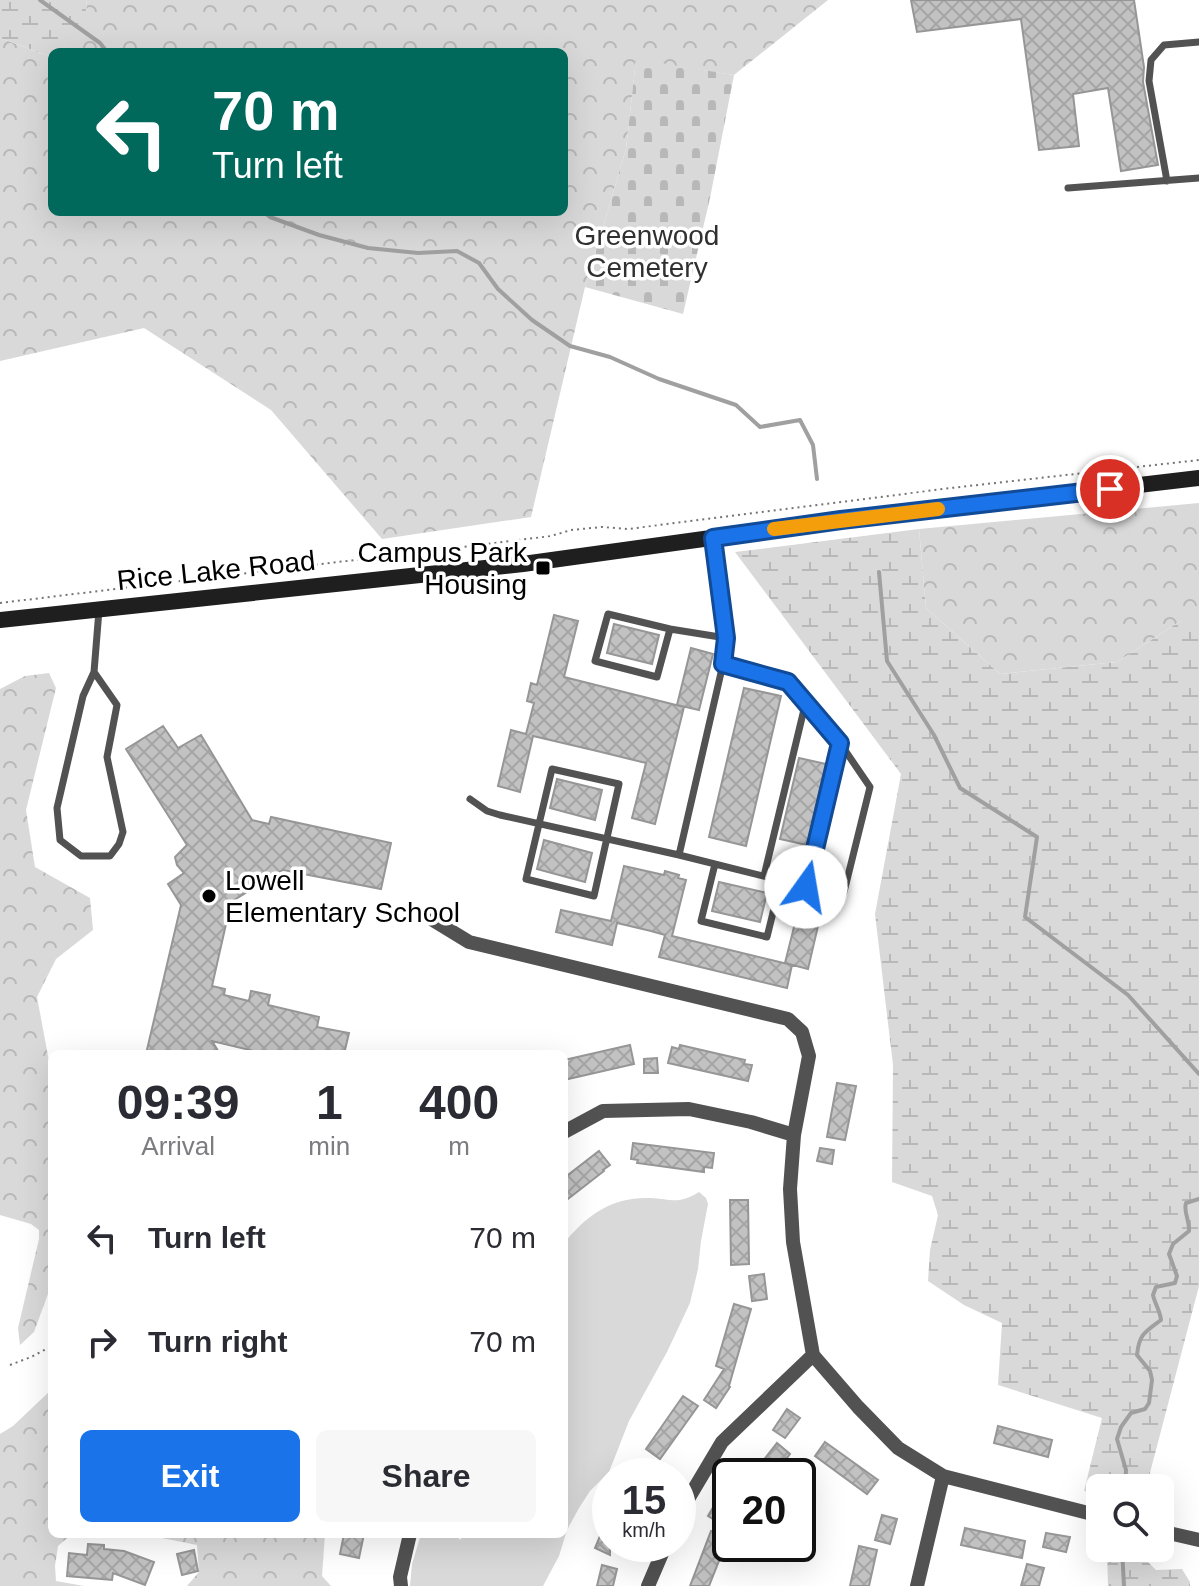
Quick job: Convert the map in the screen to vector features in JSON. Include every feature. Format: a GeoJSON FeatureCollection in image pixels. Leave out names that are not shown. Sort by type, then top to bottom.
{"type":"FeatureCollection","features":[{"type":"Feature","properties":{"kind":"main road","name":"Rice Lake Road"},"geometry":{"type":"LineString","coordinates":[[0,620],[523,564],[841,520],[1199,478]]}},
{"type":"Feature","properties":{"kind":"street"},"geometry":{"type":"LineString","coordinates":[[433,920],[469,942],[788,1019],[802,1032],[809,1056],[794,1135],[790,1189],[793,1242],[813,1355],[898,1448],[943,1476],[1086,1512]]}},
{"type":"Feature","properties":{"kind":"street"},"geometry":{"type":"LineString","coordinates":[[568,1130],[603,1111],[689,1109],[794,1135]]}},
{"type":"Feature","properties":{"kind":"street"},"geometry":{"type":"LineString","coordinates":[[696,1486],[722,1442],[813,1355]]}},
{"type":"Feature","properties":{"kind":"street"},"geometry":{"type":"LineString","coordinates":[[917,1586],[943,1476]]}},
{"type":"Feature","properties":{"kind":"street"},"geometry":{"type":"LineString","coordinates":[[1174,1534],[1199,1540]]}},
{"type":"Feature","properties":{"kind":"street"},"geometry":{"type":"LineString","coordinates":[[401,1586],[400,1577],[409,1538]]}},
{"type":"Feature","properties":{"kind":"street"},"geometry":{"type":"LineString","coordinates":[[648,1586],[658,1562]]}},
{"type":"Feature","properties":{"kind":"lane"},"geometry":{"type":"LineString","coordinates":[[1167,181],[1149,81],[1151,60],[1164,45],[1199,42]]}},
{"type":"Feature","properties":{"kind":"lane"},"geometry":{"type":"LineString","coordinates":[[1068,188],[1199,178]]}},
{"type":"Feature","properties":{"kind":"lane"},"geometry":{"type":"LineString","coordinates":[[679,855],[723,664],[726,638],[713,538]]}},
{"type":"Feature","properties":{"kind":"lane"},"geometry":{"type":"LineString","coordinates":[[94,672],[117,705],[107,757],[123,832],[110,856],[81,856],[60,840],[57,808],[83,696],[94,672],[99,608]]}},
{"type":"Feature","properties":{"kind":"lane"},"geometry":{"type":"LineString","coordinates":[[670,629],[657,677],[595,661],[608,614],[726,638]]}},
{"type":"Feature","properties":{"kind":"lane"},"geometry":{"type":"LineString","coordinates":[[470,799],[487,811],[843,896],[870,787],[840,743],[788,682],[723,664]]}},
{"type":"Feature","properties":{"kind":"lane"},"geometry":{"type":"LineString","coordinates":[[764,876],[806,701]]}},
{"type":"Feature","properties":{"kind":"lane"},"geometry":{"type":"LineString","coordinates":[[806,887],[840,743]]}},
{"type":"Feature","properties":{"kind":"lane"},"geometry":{"type":"LineString","coordinates":[[552,769],[619,784],[607,839],[594,896],[526,879],[552,769]]}},
{"type":"Feature","properties":{"kind":"lane"},"geometry":{"type":"LineString","coordinates":[[715,864],[701,921],[767,937],[781,880]]}},
{"type":"Feature","properties":{"kind":"path"},"geometry":{"type":"LineString","coordinates":[[0,603],[551,536],[571,530],[602,527],[628,529],[1199,460]]}},
{"type":"Feature","properties":{"kind":"path"},"geometry":{"type":"LineString","coordinates":[[10,1365],[48,1348]]}},
{"type":"Feature","properties":{"kind":"green space"},"geometry":{"type":"Polygon","coordinates":[[[0,0],[86,0],[87,6],[76,38],[58,48],[48,48],[46,55],[0,38],[0,0]]]}},
{"type":"Feature","properties":{"kind":"green space"},"geometry":{"type":"Polygon","coordinates":[[[86,0],[828,0],[734,75],[636,60],[626,149],[585,287],[531,517],[382,539],[271,410],[144,328],[0,361],[0,38],[46,55],[48,53],[48,216],[568,216],[568,48],[52,48],[87,6],[86,0]]]}},
{"type":"Feature","properties":{"kind":"green space","name":"Greenwood Cemetery"},"geometry":{"type":"Polygon","coordinates":[[[636,59],[734,75],[683,314],[585,287],[626,149],[636,59]]]}},
{"type":"Feature","properties":{"kind":"green space"},"geometry":{"type":"Polygon","coordinates":[[[1199,503],[1199,620],[1182,620],[1117,662],[1000,674],[926,608],[919,529],[1199,503]]]}},
{"type":"Feature","properties":{"kind":"green space"},"geometry":{"type":"Polygon","coordinates":[[[919,529],[926,608],[1000,674],[1117,662],[1182,620],[1199,620],[1199,1286],[1150,1474],[1088,1474],[1102,1418],[998,1385],[1002,1323],[964,1305],[928,1281],[930,1250],[938,1215],[932,1196],[892,1182],[893,1065],[875,914],[901,774],[735,552],[919,529]]]}},
{"type":"Feature","properties":{"kind":"green space"},"geometry":{"type":"Polygon","coordinates":[[[49,673],[56,688],[26,810],[35,867],[90,898],[93,930],[56,959],[37,997],[48,1056],[48,1294],[34,1332],[20,1345],[18,1328],[39,1230],[31,1224],[0,1215],[0,689],[25,676],[49,673]]]}},
{"type":"Feature","properties":{"kind":"green space"},"geometry":{"type":"Polygon","coordinates":[[[699,1192],[708,1204],[690,1303],[629,1421],[614,1458],[592,1458],[592,1489],[568,1528],[568,1239],[592,1216],[612,1204],[636,1198],[680,1200],[699,1192]]]}},
{"type":"Feature","properties":{"kind":"green space"},"geometry":{"type":"Polygon","coordinates":[[[48,1393],[48,1538],[67,1538],[58,1546],[56,1581],[84,1586],[0,1586],[0,1434],[48,1393]]]}},
{"type":"Feature","properties":{"kind":"green space"},"geometry":{"type":"Polygon","coordinates":[[[162,1538],[325,1538],[322,1576],[331,1586],[187,1586],[199,1572],[197,1545],[162,1538]]]}},
{"type":"Feature","properties":{"kind":"green space"},"geometry":{"type":"Polygon","coordinates":[[[420,1538],[565,1538],[543,1586],[410,1586],[412,1564],[420,1538]]]}},
{"type":"Feature","properties":{"kind":"green space"},"geometry":{"type":"Polygon","coordinates":[[[1107,1562],[1148,1562],[1156,1570],[1182,1569],[1190,1582],[1190,1586],[1108,1586],[1107,1562]]]}},
{"type":"Feature","properties":{"kind":"building"},"geometry":{"type":"Polygon","coordinates":[[[911,0],[1134,0],[1144,67],[1143,82],[1158,165],[1121,171],[1108,88],[1073,94],[1079,146],[1039,150],[1021,19],[917,32],[911,0]]]}},
{"type":"Feature","properties":{"kind":"building"},"geometry":{"type":"Polygon","coordinates":[[[554,615],[578,621],[564,677],[684,707],[655,824],[632,818],[646,763],[597,751],[533,736],[520,792],[498,786],[511,730],[526,734],[534,703],[527,701],[531,683],[537,685],[554,615]]]}},
{"type":"Feature","properties":{"kind":"building"},"geometry":{"type":"Polygon","coordinates":[[[614,624],[659,635],[652,664],[607,653],[614,624]]]}},
{"type":"Feature","properties":{"kind":"building"},"geometry":{"type":"Polygon","coordinates":[[[691,648],[713,654],[699,710],[677,705],[691,648]]]}},
{"type":"Feature","properties":{"kind":"building"},"geometry":{"type":"Polygon","coordinates":[[[744,688],[781,696],[746,846],[709,837],[744,688]]]}},
{"type":"Feature","properties":{"kind":"building","name":"Lowell Elementary School"},"geometry":{"type":"Polygon","coordinates":[[[163,726],[178,748],[201,735],[252,820],[269,824],[271,817],[391,843],[381,889],[283,870],[231,902],[212,986],[225,989],[224,995],[249,1001],[251,991],[270,995],[268,1005],[319,1017],[317,1027],[349,1033],[345,1050],[249,1050],[212,1041],[218,1050],[147,1050],[181,905],[168,884],[184,873],[175,857],[187,845],[126,749],[163,726]]]}},
{"type":"Feature","properties":{"kind":"building"},"geometry":{"type":"Polygon","coordinates":[[[799,758],[826,764],[807,845],[780,839],[799,758]]]}},
{"type":"Feature","properties":{"kind":"building"},"geometry":{"type":"Polygon","coordinates":[[[557,779],[602,790],[595,820],[550,808],[557,779]]]}},
{"type":"Feature","properties":{"kind":"building"},"geometry":{"type":"Polygon","coordinates":[[[544,840],[592,853],[585,882],[537,869],[544,840]]]}},
{"type":"Feature","properties":{"kind":"building"},"geometry":{"type":"Polygon","coordinates":[[[624,866],[664,875],[665,871],[686,880],[672,936],[792,965],[787,988],[659,957],[665,935],[651,931],[617,923],[612,945],[556,932],[561,910],[611,921],[624,866]]]}},
{"type":"Feature","properties":{"kind":"building"},"geometry":{"type":"Polygon","coordinates":[[[719,882],[767,893],[760,922],[712,911],[719,882]]]}},
{"type":"Feature","properties":{"kind":"building"},"geometry":{"type":"Polygon","coordinates":[[[799,907],[821,913],[808,969],[785,963],[799,907]]]}},
{"type":"Feature","properties":{"kind":"building"},"geometry":{"type":"Polygon","coordinates":[[[630,1045],[634,1064],[568,1079],[568,1059],[630,1045]]]}},
{"type":"Feature","properties":{"kind":"building"},"geometry":{"type":"Polygon","coordinates":[[[680,1045],[745,1060],[744,1064],[752,1065],[748,1081],[668,1063],[672,1047],[679,1049],[680,1045]]]}},
{"type":"Feature","properties":{"kind":"building"},"geometry":{"type":"Polygon","coordinates":[[[657,1058],[658,1073],[644,1073],[644,1059],[657,1058]]]}},
{"type":"Feature","properties":{"kind":"building"},"geometry":{"type":"Polygon","coordinates":[[[837,1083],[856,1086],[845,1140],[827,1137],[837,1083]]]}},
{"type":"Feature","properties":{"kind":"building"},"geometry":{"type":"Polygon","coordinates":[[[633,1143],[714,1153],[712,1168],[704,1167],[704,1172],[637,1163],[638,1160],[631,1159],[633,1143]]]}},
{"type":"Feature","properties":{"kind":"building"},"geometry":{"type":"Polygon","coordinates":[[[820,1148],[834,1150],[832,1164],[817,1161],[820,1148]]]}},
{"type":"Feature","properties":{"kind":"building"},"geometry":{"type":"Polygon","coordinates":[[[599,1151],[610,1165],[568,1199],[568,1175],[599,1151]]]}},
{"type":"Feature","properties":{"kind":"building"},"geometry":{"type":"Polygon","coordinates":[[[730,1200],[748,1200],[749,1264],[731,1265],[730,1200]]]}},
{"type":"Feature","properties":{"kind":"building"},"geometry":{"type":"Polygon","coordinates":[[[764,1274],[767,1299],[752,1301],[749,1276],[764,1274]]]}},
{"type":"Feature","properties":{"kind":"building"},"geometry":{"type":"Polygon","coordinates":[[[734,1304],[751,1309],[730,1387],[716,1408],[704,1400],[724,1369],[716,1366],[734,1304]]]}},
{"type":"Feature","properties":{"kind":"building"},"geometry":{"type":"Polygon","coordinates":[[[683,1396],[698,1406],[661,1458],[646,1449],[683,1396]]]}},
{"type":"Feature","properties":{"kind":"building"},"geometry":{"type":"Polygon","coordinates":[[[787,1409],[800,1418],[785,1438],[773,1430],[787,1409]]]}},
{"type":"Feature","properties":{"kind":"building"},"geometry":{"type":"Polygon","coordinates":[[[998,1426],[1052,1440],[1048,1457],[994,1443],[998,1426]]]}},
{"type":"Feature","properties":{"kind":"building"},"geometry":{"type":"Polygon","coordinates":[[[825,1442],[878,1480],[867,1494],[815,1456],[825,1442]]]}},
{"type":"Feature","properties":{"kind":"building"},"geometry":{"type":"Polygon","coordinates":[[[777,1443],[790,1454],[787,1458],[765,1458],[777,1443]]]}},
{"type":"Feature","properties":{"kind":"building"},"geometry":{"type":"Polygon","coordinates":[[[882,1515],[897,1519],[890,1544],[875,1540],[882,1515]]]}},
{"type":"Feature","properties":{"kind":"building"},"geometry":{"type":"Polygon","coordinates":[[[965,1528],[1025,1541],[1022,1558],[961,1545],[965,1528]]]}},
{"type":"Feature","properties":{"kind":"building"},"geometry":{"type":"Polygon","coordinates":[[[711,1531],[712,1562],[718,1562],[709,1586],[690,1586],[711,1531]]]}},
{"type":"Feature","properties":{"kind":"building"},"geometry":{"type":"Polygon","coordinates":[[[1046,1533],[1070,1537],[1066,1552],[1043,1547],[1046,1533]]]}},
{"type":"Feature","properties":{"kind":"building"},"geometry":{"type":"Polygon","coordinates":[[[343,1538],[363,1538],[359,1558],[340,1554],[343,1538]]]}},
{"type":"Feature","properties":{"kind":"building"},"geometry":{"type":"Polygon","coordinates":[[[88,1544],[104,1545],[104,1549],[124,1551],[154,1562],[145,1585],[113,1573],[112,1580],[67,1576],[69,1553],[87,1555],[88,1544]]]}},
{"type":"Feature","properties":{"kind":"building"},"geometry":{"type":"Polygon","coordinates":[[[859,1546],[877,1550],[869,1586],[850,1586],[859,1546]]]}},
{"type":"Feature","properties":{"kind":"building"},"geometry":{"type":"Polygon","coordinates":[[[194,1550],[198,1571],[182,1575],[177,1554],[194,1550]]]}},
{"type":"Feature","properties":{"kind":"building"},"geometry":{"type":"Polygon","coordinates":[[[1027,1564],[1044,1568],[1039,1586],[1021,1586],[1027,1564]]]}},
{"type":"Feature","properties":{"kind":"building"},"geometry":{"type":"Polygon","coordinates":[[[602,1565],[617,1569],[613,1586],[597,1586],[602,1565]]]}},
{"type":"Feature","properties":{"kind":"waterway"},"geometry":{"type":"LineString","coordinates":[[40,0],[104,48]]}},
{"type":"Feature","properties":{"kind":"waterway"},"geometry":{"type":"LineString","coordinates":[[269,216],[319,235],[368,248],[418,253],[457,251],[479,263],[498,289],[532,320],[570,346],[610,357],[659,379],[736,405],[760,427],[800,420],[813,445],[817,479]]}},
{"type":"Feature","properties":{"kind":"waterway"},"geometry":{"type":"LineString","coordinates":[[879,572],[887,661],[934,735],[960,788],[1037,837],[1025,917],[1128,995],[1199,1074]]}},
{"type":"Feature","properties":{"kind":"waterway"},"geometry":{"type":"LineString","coordinates":[[1126,1474],[1117,1439],[1131,1413],[1145,1409],[1149,1403],[1152,1380],[1150,1371],[1137,1355],[1139,1342],[1161,1320],[1153,1295],[1156,1287],[1175,1283],[1177,1276],[1169,1254],[1173,1244],[1189,1231],[1186,1203],[1199,1199]]}},
{"type":"Feature","properties":{"kind":"waterway"},"geometry":{"type":"LineString","coordinates":[[1123,1562],[1124,1586]]}},
{"type":"Feature","properties":{"kind":"slow traffic"},"geometry":{"type":"LineString","coordinates":[[774,529],[938,509]]}},
{"type":"Feature","properties":{"kind":"place","name":"Campus Park Housing"},"geometry":{"type":"Point","coordinates":[543,568]}},
{"type":"Feature","properties":{"kind":"place","name":"Lowell Elementary School"},"geometry":{"type":"Point","coordinates":[209,896]}},
{"type":"Feature","properties":{"kind":"route"},"geometry":{"type":"LineString","coordinates":[[806,887],[840,743],[788,682],[723,664],[726,638],[713,538],[1110,489]]}}]}
